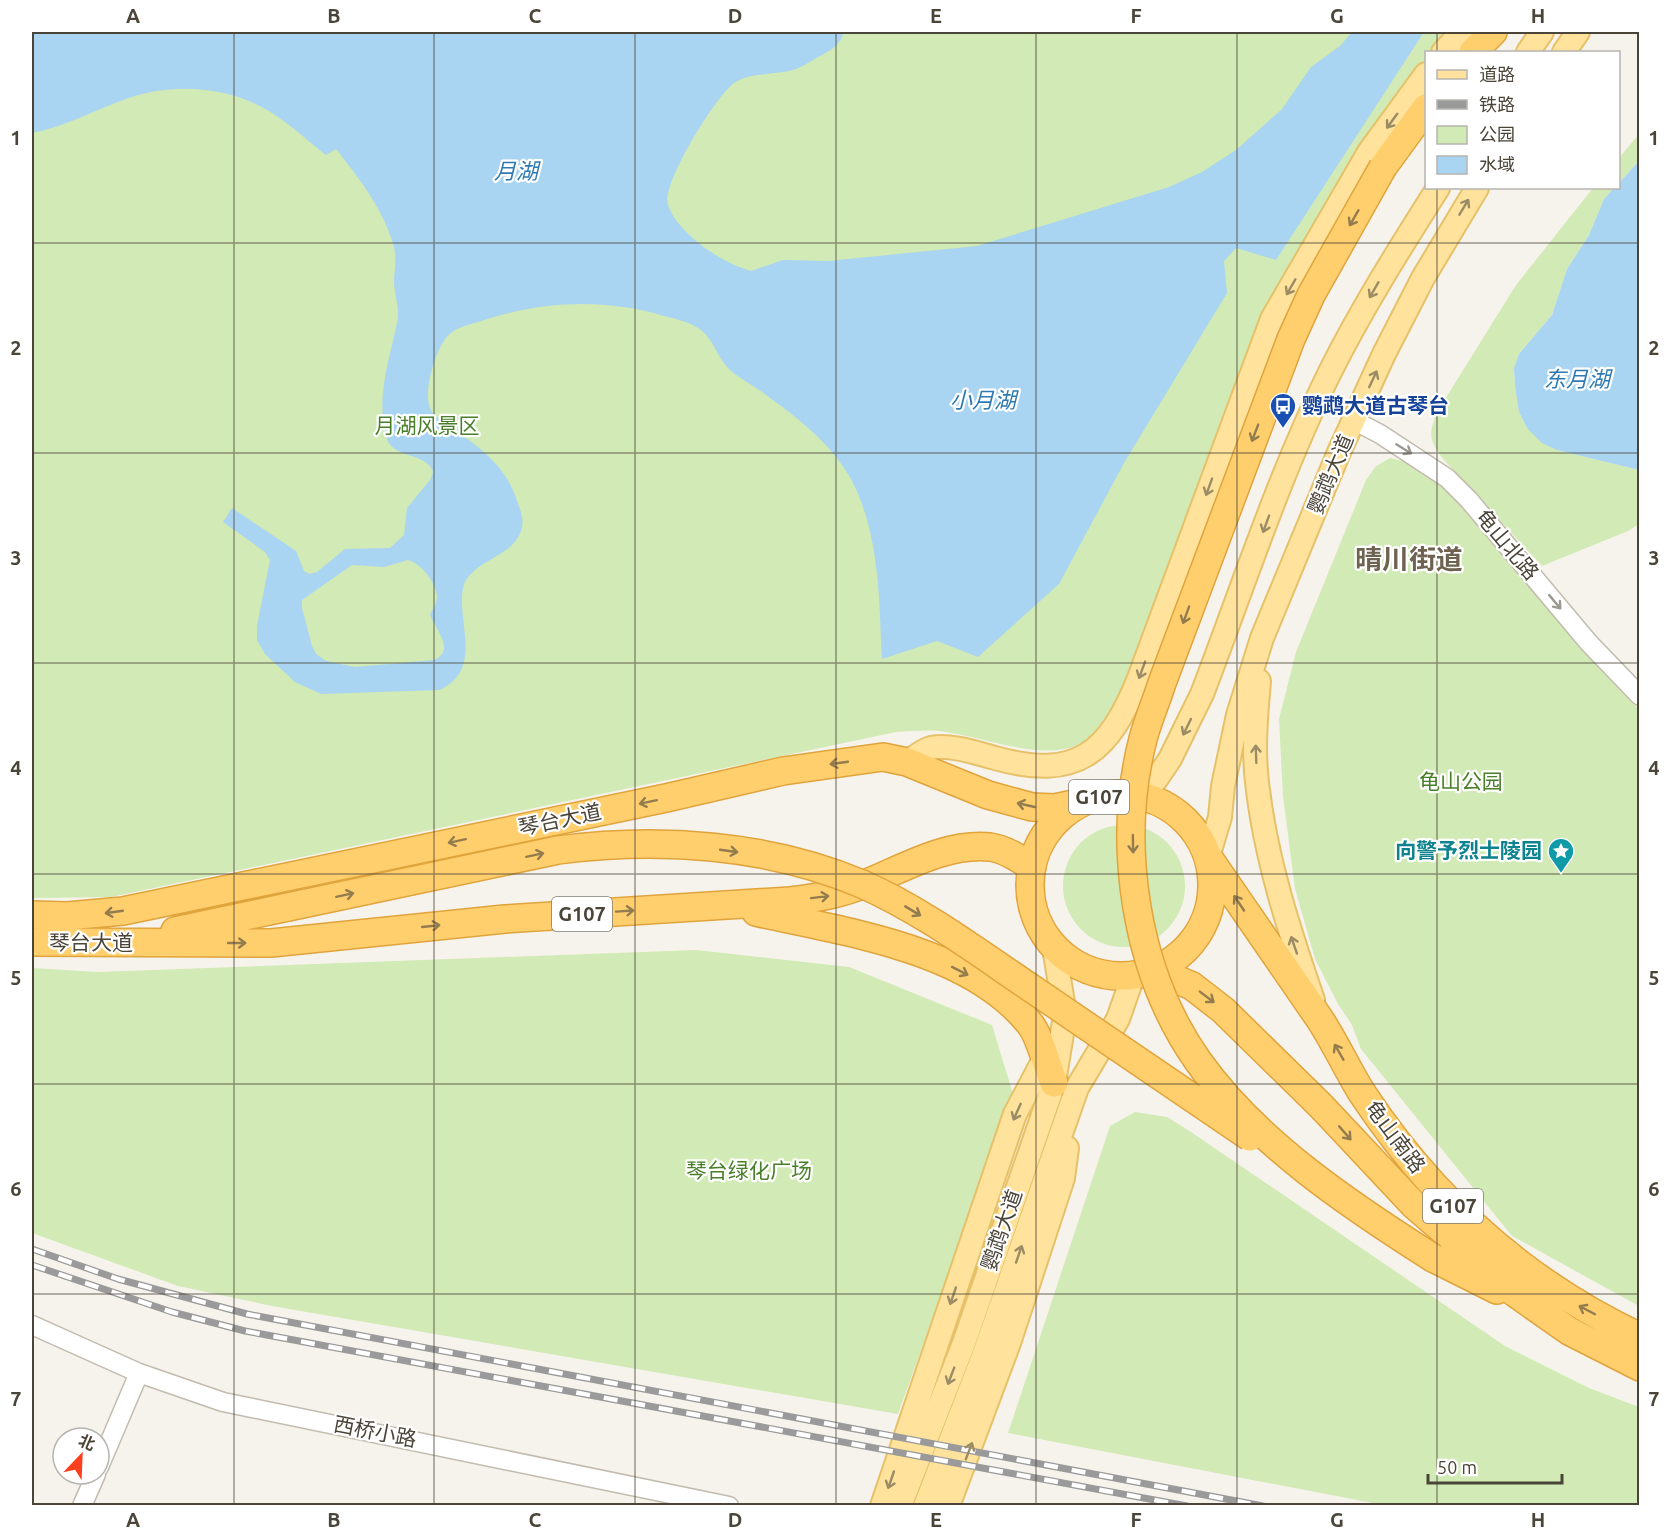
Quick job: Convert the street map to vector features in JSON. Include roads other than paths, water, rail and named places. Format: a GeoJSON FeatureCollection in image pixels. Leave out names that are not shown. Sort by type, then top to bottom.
{"type":"FeatureCollection","features":[{"type":"Feature","properties":{"kind":"highway"},"geometry":{"type":"LineString","coordinates":[[1474,51],[1493,32]]}},
{"type":"Feature","properties":{"kind":"highway"},"geometry":{"type":"LineString","coordinates":[[1365,1215],[1282,1150],[1231,1101],[1198,1061],[1169,1013],[1152,969],[1140,919],[1133,875],[1133,817],[1143,740],[1162,683],[1291,339],[1311,295],[1383,167],[1425,109]]}},
{"type":"Feature","properties":{"kind":"highway","name":"琴台大道"},"geometry":{"type":"LineString","coordinates":[[32,915],[67,916],[123,911],[666,798],[783,771],[883,758],[907,762],[988,795],[1032,807],[1055,808],[1083,802]]}},
{"type":"Feature","properties":{"kind":"highway","name":"G107"},"geometry":{"type":"LineString","coordinates":[[1208,856],[1213,884],[1209,911],[1198,936],[1179,957],[1144,973],[1111,976],[1090,971],[1070,961],[1054,947],[1042,930],[1034,911],[1030,890],[1031,870],[1041,842],[1059,818],[1083,802],[1105,795],[1128,794],[1154,800],[1177,813],[1196,833],[1208,856],[1285,973],[1320,1020]]}},
{"type":"Feature","properties":{"kind":"highway"},"geometry":{"type":"LineString","coordinates":[[115,944],[558,850],[598,845],[658,843],[786,860],[861,884],[907,908],[974,949],[1365,1215],[1433,1258],[1536,1309]]}},
{"type":"Feature","properties":{"kind":"highway","name":"琴台大道"},"geometry":{"type":"LineString","coordinates":[[32,942],[272,943],[505,919],[790,901],[831,896],[936,854],[964,847],[992,847],[1011,854],[1032,867],[1031,870]]}},
{"type":"Feature","properties":{"kind":"highway"},"geometry":{"type":"LineString","coordinates":[[723,904],[852,932],[903,946],[943,962],[983,983],[1013,1004],[1032,1026],[1058,1077]]}},
{"type":"Feature","properties":{"kind":"highway","name":"G107"},"geometry":{"type":"LineString","coordinates":[[1144,973],[1192,986],[1223,1010],[1321,1106],[1414,1205],[1536,1309],[1594,1345],[1640,1367]]}},
{"type":"Feature","properties":{"kind":"highway","name":"龟山南路"},"geometry":{"type":"LineString","coordinates":[[1320,1020],[1362,1093],[1403,1151],[1441,1194],[1504,1254],[1537,1278],[1581,1307],[1640,1337]]}},
{"type":"Feature","properties":{"kind":"main road"},"geometry":{"type":"LineString","coordinates":[[1444,51],[1462,32]]}},
{"type":"Feature","properties":{"kind":"main road"},"geometry":{"type":"LineString","coordinates":[[1529,51],[1542,32]]}},
{"type":"Feature","properties":{"kind":"main road"},"geometry":{"type":"LineString","coordinates":[[1565,51],[1578,32]]}},
{"type":"Feature","properties":{"kind":"main road"},"geometry":{"type":"LineString","coordinates":[[907,762],[930,748],[942,748],[971,751],[1034,766],[1052,766],[1081,757],[1096,749],[1111,735],[1124,714],[1139,678],[1272,320],[1369,152],[1425,75]]}},
{"type":"Feature","properties":{"kind":"main road","name":"鹦鹉大道"},"geometry":{"type":"LineString","coordinates":[[1128,794],[1155,781],[1170,759],[1202,694],[1286,469],[1329,374],[1382,277],[1437,189]]}},
{"type":"Feature","properties":{"kind":"main road","name":"鹦鹉大道"},"geometry":{"type":"LineString","coordinates":[[1262,638],[1353,420],[1423,278],[1476,189]]}},
{"type":"Feature","properties":{"kind":"main road"},"geometry":{"type":"LineString","coordinates":[[1208,856],[1220,817],[1238,715],[1262,638]]}},
{"type":"Feature","properties":{"kind":"main road"},"geometry":{"type":"LineString","coordinates":[[1262,638],[1255,728],[1257,782],[1270,855],[1290,933],[1320,1020]]}},
{"type":"Feature","properties":{"kind":"main road","name":"鹦鹉大道"},"geometry":{"type":"LineString","coordinates":[[925,1506],[984,1354],[1058,1077],[1065,1015],[1054,947]]}},
{"type":"Feature","properties":{"kind":"main road","name":"鹦鹉大道"},"geometry":{"type":"LineString","coordinates":[[900,1506],[964,1343],[1058,1077],[1118,1019],[1144,973]]}},
{"type":"Feature","properties":{"kind":"main road"},"geometry":{"type":"LineString","coordinates":[[882,1506],[1016,1114],[1058,1077]]}},
{"type":"Feature","properties":{"kind":"main road"},"geometry":{"type":"LineString","coordinates":[[948,1506],[1009,1343],[1063,1178],[1058,1077]]}},
{"type":"Feature","properties":{"kind":"street","name":"龟山北路"},"geometry":{"type":"LineString","coordinates":[[1353,420],[1389,439],[1447,478],[1469,500],[1589,643],[1640,696]]}},
{"type":"Feature","properties":{"kind":"street","name":"西桥小路"},"geometry":{"type":"LineString","coordinates":[[32,1325],[139,1373],[223,1402],[729,1506]]}},
{"type":"Feature","properties":{"kind":"street"},"geometry":{"type":"LineString","coordinates":[[111,1439],[139,1373]]}},
{"type":"Feature","properties":{"kind":"street"},"geometry":{"type":"LineString","coordinates":[[82,1506],[91,1486]]}},
{"type":"Feature","properties":{"kind":"water"},"geometry":{"type":"Polygon","coordinates":[[[32,32],[844,32],[838,44],[832,49],[799,68],[756,75],[734,83],[703,122],[673,179],[668,194],[668,205],[681,226],[702,246],[727,262],[751,271],[783,260],[828,261],[977,246],[1169,187],[1202,172],[1236,150],[1282,109],[1311,67],[1340,46],[1352,32],[1424,32],[1276,260],[1236,248],[1224,261],[1227,293],[1124,463],[1059,584],[978,657],[937,641],[882,659],[879,591],[873,546],[861,502],[852,481],[834,454],[812,431],[726,366],[701,330],[683,321],[641,310],[596,304],[572,304],[526,309],[462,327],[453,331],[446,338],[434,363],[428,396],[432,412],[483,451],[499,467],[511,487],[520,508],[522,520],[518,537],[512,545],[477,568],[464,584],[462,612],[465,656],[461,670],[453,681],[439,690],[321,694],[295,682],[265,654],[257,640],[257,626],[270,560],[265,552],[223,522],[232,508],[296,551],[304,571],[309,574],[317,572],[345,549],[390,548],[404,535],[407,508],[430,480],[433,472],[424,461],[401,452],[389,444],[383,422],[383,393],[398,313],[394,283],[395,252],[384,220],[362,183],[336,149],[326,155],[272,113],[256,104],[220,92],[182,89],[144,94],[56,127],[32,133],[32,32]],[[408,560],[384,567],[352,565],[302,600],[302,608],[316,654],[326,661],[355,667],[434,660],[440,656],[444,646],[443,640],[430,615],[436,602],[436,592],[427,575],[408,560]]]}},
{"type":"Feature","properties":{"kind":"water","name":"东月湖"},"geometry":{"type":"Polygon","coordinates":[[[1639,161],[1639,470],[1557,450],[1542,443],[1527,428],[1519,412],[1515,386],[1514,368],[1519,354],[1552,315],[1567,269],[1589,235],[1604,199],[1613,189],[1620,189],[1620,182],[1639,161]]]}},
{"type":"Feature","properties":{"kind":"railway"},"geometry":{"type":"LineString","coordinates":[[32,1249],[118,1279],[247,1314],[1263,1506]]}},
{"type":"Feature","properties":{"kind":"railway"},"geometry":{"type":"LineString","coordinates":[[32,1265],[172,1312],[245,1331],[1187,1506]]}},
{"type":"Feature","properties":{"kind":"place","name":"鹦鹉大道古琴台"},"geometry":{"type":"Point","coordinates":[1283,429]}},
{"type":"Feature","properties":{"kind":"place","name":"向警予烈士陵园"},"geometry":{"type":"Point","coordinates":[1561,874]}},
{"type":"Feature","properties":{"kind":"district","name":"晴川街道"},"geometry":{"type":"Point","coordinates":[1409,560]}},
{"type":"Feature","properties":{"kind":"water label","name":"月湖"},"geometry":{"type":"Point","coordinates":[516,171]}},
{"type":"Feature","properties":{"kind":"water label","name":"小月湖"},"geometry":{"type":"Point","coordinates":[983,400]}},
{"type":"Feature","properties":{"kind":"park label","name":"月湖风景区"},"geometry":{"type":"Point","coordinates":[427,426]}},
{"type":"Feature","properties":{"kind":"park label","name":"龟山公园"},"geometry":{"type":"Point","coordinates":[1461,782]}},
{"type":"Feature","properties":{"kind":"park label","name":"琴台绿化广场"},"geometry":{"type":"Point","coordinates":[749,1171]}}]}
